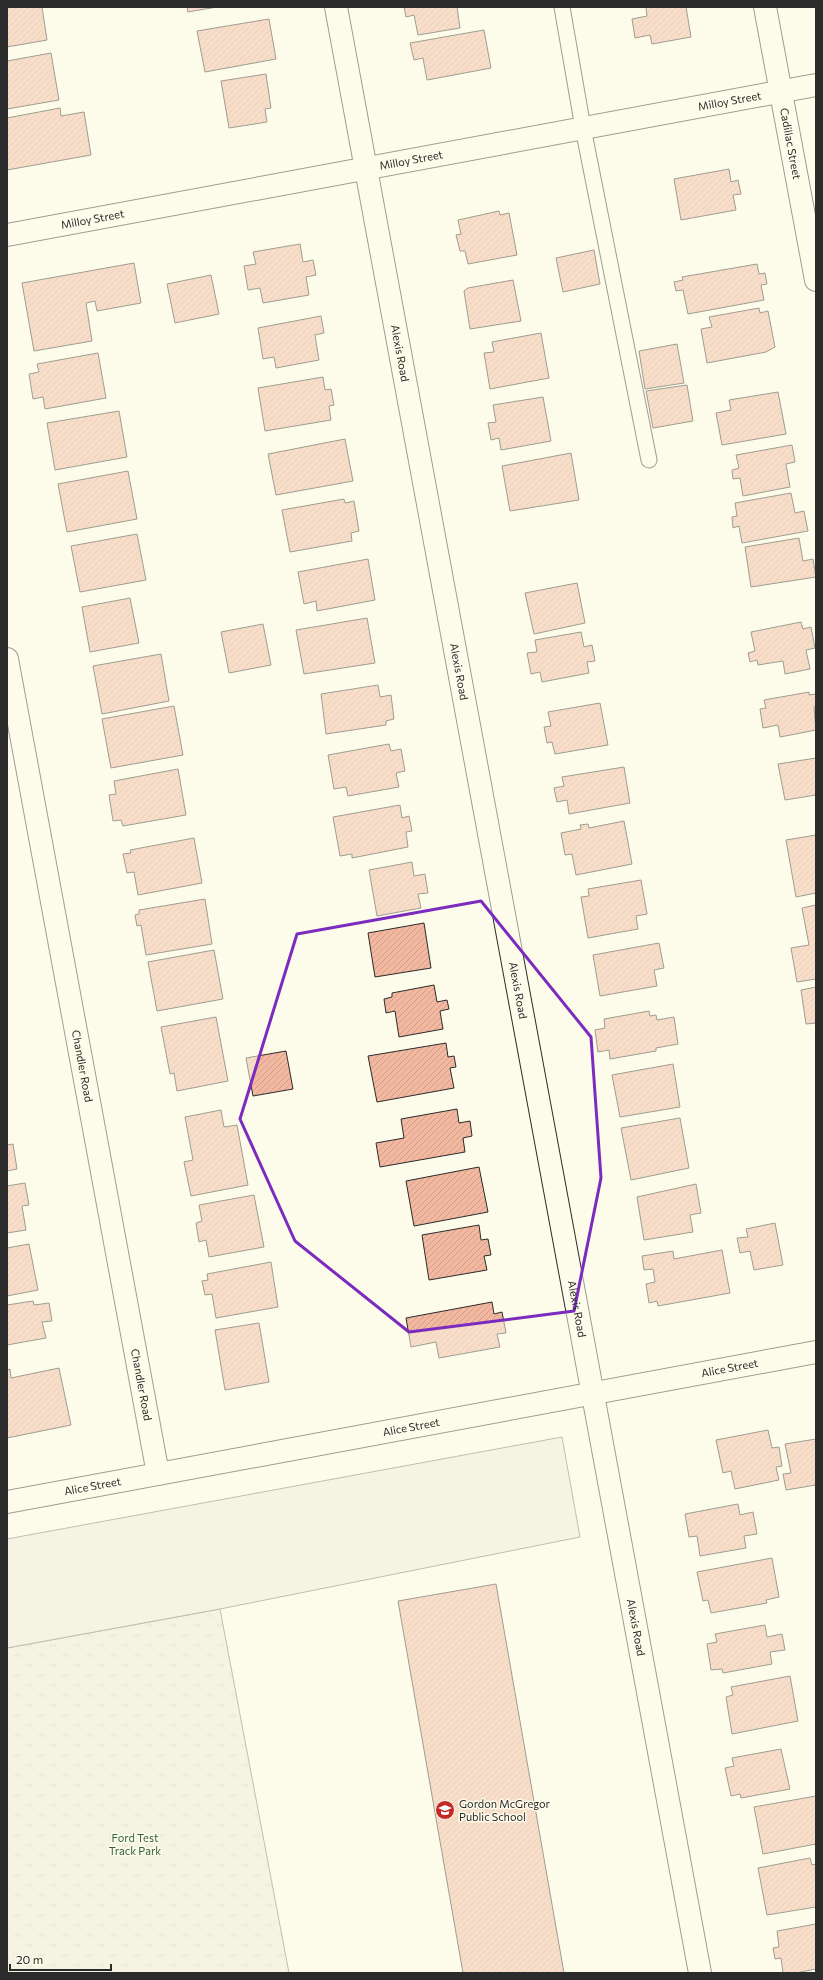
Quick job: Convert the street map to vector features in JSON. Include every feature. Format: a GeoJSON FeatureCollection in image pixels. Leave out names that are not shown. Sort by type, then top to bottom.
{"type":"FeatureCollection","features":[{"type":"Feature","properties":{"kind":"street","name":"Alexis Road"},"geometry":{"type":"LineString","coordinates":[[336,7],[700,1973]]}},
{"type":"Feature","properties":{"kind":"street","name":"Cadillac Street"},"geometry":{"type":"LineString","coordinates":[[766,7],[816,280]]}},
{"type":"Feature","properties":{"kind":"street","name":"Milloy Street"},"geometry":{"type":"LineString","coordinates":[[7,235],[816,84]]}},
{"type":"Feature","properties":{"kind":"street","name":"Chandler Road"},"geometry":{"type":"LineString","coordinates":[[7,659],[158,1474]]}},
{"type":"Feature","properties":{"kind":"street","name":"Alice Street"},"geometry":{"type":"LineString","coordinates":[[7,1502],[816,1352]]}},
{"type":"Feature","properties":{"kind":"lane"},"geometry":{"type":"LineString","coordinates":[[562,7],[583,128],[649,460]]}},
{"type":"Feature","properties":{"kind":"highlighted area"},"geometry":{"type":"Polygon","coordinates":[[[481,901],[591,1037],[601,1178],[574,1311],[409,1332],[295,1241],[240,1119],[297,934],[481,901]]]}},
{"type":"Feature","properties":{"kind":"green space","name":"Ford Test Track Park"},"geometry":{"type":"Polygon","coordinates":[[[220,1609],[289,1973],[7,1973],[7,1648],[220,1609]]]}},
{"type":"Feature","properties":{"kind":"shaded area"},"geometry":{"type":"Polygon","coordinates":[[[562,1437],[580,1537],[220,1609],[7,1648],[7,1539],[562,1437]]]}},
{"type":"Feature","properties":{"kind":"building"},"geometry":{"type":"Polygon","coordinates":[[[7,7],[42,7],[47,40],[7,47],[7,7]]]}},
{"type":"Feature","properties":{"kind":"building"},"geometry":{"type":"Polygon","coordinates":[[[187,7],[217,7],[188,12],[187,7]]]}},
{"type":"Feature","properties":{"kind":"building"},"geometry":{"type":"Polygon","coordinates":[[[404,7],[457,7],[460,28],[418,35],[414,15],[406,17],[404,7]]]}},
{"type":"Feature","properties":{"kind":"building"},"geometry":{"type":"Polygon","coordinates":[[[646,7],[686,7],[691,37],[652,44],[650,35],[635,38],[632,19],[647,16],[646,7]]]}},
{"type":"Feature","properties":{"kind":"building"},"geometry":{"type":"Polygon","coordinates":[[[269,19],[276,59],[205,72],[197,31],[269,19]]]}},
{"type":"Feature","properties":{"kind":"building"},"geometry":{"type":"Polygon","coordinates":[[[484,30],[491,68],[427,80],[423,58],[414,60],[410,43],[484,30]]]}},
{"type":"Feature","properties":{"kind":"building"},"geometry":{"type":"Polygon","coordinates":[[[51,53],[59,100],[7,109],[7,61],[51,53]]]}},
{"type":"Feature","properties":{"kind":"building"},"geometry":{"type":"Polygon","coordinates":[[[266,74],[271,108],[265,109],[267,122],[229,128],[221,81],[266,74]]]}},
{"type":"Feature","properties":{"kind":"building"},"geometry":{"type":"Polygon","coordinates":[[[60,108],[61,116],[84,112],[91,155],[7,170],[7,118],[60,108]]]}},
{"type":"Feature","properties":{"kind":"building"},"geometry":{"type":"Polygon","coordinates":[[[729,169],[731,182],[738,180],[741,194],[733,195],[736,210],[681,220],[674,179],[729,169]]]}},
{"type":"Feature","properties":{"kind":"building"},"geometry":{"type":"Polygon","coordinates":[[[499,211],[500,215],[509,213],[517,255],[468,264],[465,251],[460,251],[456,235],[461,234],[458,220],[499,211]]]}},
{"type":"Feature","properties":{"kind":"building"},"geometry":{"type":"Polygon","coordinates":[[[300,244],[303,262],[313,260],[316,275],[306,277],[309,295],[263,303],[260,288],[248,290],[244,266],[256,264],[253,252],[300,244]]]}},
{"type":"Feature","properties":{"kind":"building"},"geometry":{"type":"Polygon","coordinates":[[[594,250],[600,284],[563,292],[556,258],[594,250]]]}},
{"type":"Feature","properties":{"kind":"building"},"geometry":{"type":"Polygon","coordinates":[[[134,263],[141,303],[97,311],[95,301],[86,303],[92,341],[34,351],[22,283],[134,263]]]}},
{"type":"Feature","properties":{"kind":"building"},"geometry":{"type":"Polygon","coordinates":[[[757,264],[759,274],[765,273],[767,284],[761,285],[764,300],[688,314],[683,290],[676,291],[674,282],[683,280],[682,277],[757,264]]]}},
{"type":"Feature","properties":{"kind":"building"},"geometry":{"type":"Polygon","coordinates":[[[211,275],[219,314],[175,323],[167,284],[211,275]]]}},
{"type":"Feature","properties":{"kind":"building"},"geometry":{"type":"Polygon","coordinates":[[[513,280],[521,321],[470,329],[464,291],[468,288],[513,280]]]}},
{"type":"Feature","properties":{"kind":"building"},"geometry":{"type":"Polygon","coordinates":[[[759,308],[760,313],[768,311],[775,347],[766,352],[707,363],[701,329],[712,327],[709,317],[759,308]]]}},
{"type":"Feature","properties":{"kind":"building"},"geometry":{"type":"Polygon","coordinates":[[[321,316],[324,333],[315,335],[319,360],[276,368],[274,357],[263,359],[258,328],[321,316]]]}},
{"type":"Feature","properties":{"kind":"building"},"geometry":{"type":"Polygon","coordinates":[[[541,333],[549,378],[490,389],[484,353],[494,352],[492,342],[541,333]]]}},
{"type":"Feature","properties":{"kind":"building"},"geometry":{"type":"Polygon","coordinates":[[[677,344],[684,383],[645,389],[639,351],[677,344]]]}},
{"type":"Feature","properties":{"kind":"building"},"geometry":{"type":"Polygon","coordinates":[[[98,353],[106,398],[45,409],[43,397],[33,399],[29,374],[39,372],[37,364],[98,353]]]}},
{"type":"Feature","properties":{"kind":"building"},"geometry":{"type":"Polygon","coordinates":[[[323,377],[325,390],[331,389],[334,405],[329,406],[331,420],[265,431],[258,388],[323,377]]]}},
{"type":"Feature","properties":{"kind":"building"},"geometry":{"type":"Polygon","coordinates":[[[687,385],[693,421],[653,428],[646,391],[687,385]]]}},
{"type":"Feature","properties":{"kind":"building"},"geometry":{"type":"Polygon","coordinates":[[[778,392],[786,434],[722,445],[716,413],[731,410],[729,400],[778,392]]]}},
{"type":"Feature","properties":{"kind":"building"},"geometry":{"type":"Polygon","coordinates":[[[543,397],[551,441],[501,450],[499,438],[491,440],[488,423],[496,422],[493,405],[543,397]]]}},
{"type":"Feature","properties":{"kind":"building"},"geometry":{"type":"Polygon","coordinates":[[[119,411],[127,457],[55,470],[47,423],[119,411]]]}},
{"type":"Feature","properties":{"kind":"building"},"geometry":{"type":"Polygon","coordinates":[[[345,439],[353,481],[276,495],[268,454],[345,439]]]}},
{"type":"Feature","properties":{"kind":"building"},"geometry":{"type":"Polygon","coordinates":[[[792,445],[795,462],[786,464],[790,487],[743,496],[740,478],[733,479],[732,470],[739,468],[736,455],[792,445]]]}},
{"type":"Feature","properties":{"kind":"building"},"geometry":{"type":"Polygon","coordinates":[[[571,453],[579,500],[510,511],[502,466],[571,453]]]}},
{"type":"Feature","properties":{"kind":"building"},"geometry":{"type":"Polygon","coordinates":[[[128,471],[137,519],[67,532],[58,484],[128,471]]]}},
{"type":"Feature","properties":{"kind":"building"},"geometry":{"type":"Polygon","coordinates":[[[791,493],[795,513],[804,511],[808,531],[742,543],[739,526],[733,528],[732,517],[737,516],[735,503],[791,493]]]}},
{"type":"Feature","properties":{"kind":"building"},"geometry":{"type":"Polygon","coordinates":[[[344,499],[345,503],[354,501],[359,531],[351,533],[352,541],[290,552],[282,510],[344,499]]]}},
{"type":"Feature","properties":{"kind":"building"},"geometry":{"type":"Polygon","coordinates":[[[137,534],[146,580],[80,592],[71,546],[137,534]]]}},
{"type":"Feature","properties":{"kind":"building"},"geometry":{"type":"Polygon","coordinates":[[[799,538],[803,561],[813,559],[816,577],[751,587],[745,547],[799,538]]]}},
{"type":"Feature","properties":{"kind":"building"},"geometry":{"type":"Polygon","coordinates":[[[368,559],[375,600],[317,611],[316,601],[304,604],[298,572],[368,559]]]}},
{"type":"Feature","properties":{"kind":"building"},"geometry":{"type":"Polygon","coordinates":[[[577,583],[585,623],[534,634],[525,593],[577,583]]]}},
{"type":"Feature","properties":{"kind":"building"},"geometry":{"type":"Polygon","coordinates":[[[130,598],[139,643],[90,652],[82,607],[130,598]]]}},
{"type":"Feature","properties":{"kind":"building"},"geometry":{"type":"Polygon","coordinates":[[[367,618],[375,663],[304,674],[296,630],[367,618]]]}},
{"type":"Feature","properties":{"kind":"building"},"geometry":{"type":"Polygon","coordinates":[[[801,622],[803,629],[811,627],[815,648],[806,650],[810,669],[785,674],[783,661],[758,665],[757,660],[750,662],[748,653],[755,651],[751,632],[801,622]]]}},
{"type":"Feature","properties":{"kind":"building"},"geometry":{"type":"Polygon","coordinates":[[[263,624],[271,665],[229,673],[221,632],[263,624]]]}},
{"type":"Feature","properties":{"kind":"building"},"geometry":{"type":"Polygon","coordinates":[[[581,632],[584,647],[592,645],[595,661],[587,662],[589,673],[542,682],[540,672],[531,674],[527,653],[537,652],[535,640],[581,632]]]}},
{"type":"Feature","properties":{"kind":"building"},"geometry":{"type":"Polygon","coordinates":[[[161,654],[169,701],[102,714],[93,666],[161,654]]]}},
{"type":"Feature","properties":{"kind":"building"},"geometry":{"type":"Polygon","coordinates":[[[378,685],[380,697],[391,695],[394,719],[386,721],[386,725],[326,734],[321,694],[378,685]]]}},
{"type":"Feature","properties":{"kind":"building"},"geometry":{"type":"Polygon","coordinates":[[[809,692],[809,695],[816,694],[816,707],[814,707],[816,730],[780,737],[778,725],[763,728],[760,709],[766,708],[764,700],[809,692]]]}},
{"type":"Feature","properties":{"kind":"building"},"geometry":{"type":"Polygon","coordinates":[[[600,703],[608,745],[555,754],[552,742],[547,743],[544,727],[551,726],[548,712],[600,703]]]}},
{"type":"Feature","properties":{"kind":"building"},"geometry":{"type":"Polygon","coordinates":[[[174,706],[183,755],[111,768],[102,719],[174,706]]]}},
{"type":"Feature","properties":{"kind":"building"},"geometry":{"type":"Polygon","coordinates":[[[389,744],[391,751],[401,749],[405,771],[396,773],[399,787],[348,796],[346,787],[334,789],[328,755],[389,744]]]}},
{"type":"Feature","properties":{"kind":"building"},"geometry":{"type":"Polygon","coordinates":[[[816,758],[816,795],[785,800],[778,764],[816,758]]]}},
{"type":"Feature","properties":{"kind":"building"},"geometry":{"type":"Polygon","coordinates":[[[624,767],[630,803],[569,814],[567,800],[557,802],[554,788],[564,786],[562,777],[624,767]]]}},
{"type":"Feature","properties":{"kind":"building"},"geometry":{"type":"Polygon","coordinates":[[[178,769],[186,815],[123,826],[121,820],[113,821],[109,795],[116,794],[114,781],[178,769]]]}},
{"type":"Feature","properties":{"kind":"building"},"geometry":{"type":"Polygon","coordinates":[[[400,805],[402,818],[409,816],[412,831],[406,832],[408,847],[352,858],[352,854],[340,856],[333,817],[400,805]]]}},
{"type":"Feature","properties":{"kind":"building"},"geometry":{"type":"Polygon","coordinates":[[[624,821],[632,864],[576,875],[572,854],[565,855],[561,833],[581,829],[580,825],[588,824],[589,828],[624,821]]]}},
{"type":"Feature","properties":{"kind":"building"},"geometry":{"type":"Polygon","coordinates":[[[816,835],[816,893],[796,897],[786,840],[816,835]]]}},
{"type":"Feature","properties":{"kind":"building"},"geometry":{"type":"Polygon","coordinates":[[[194,838],[202,883],[138,895],[134,872],[127,873],[123,854],[131,853],[130,850],[194,838]]]}},
{"type":"Feature","properties":{"kind":"building"},"geometry":{"type":"Polygon","coordinates":[[[412,862],[414,876],[425,874],[428,893],[418,894],[421,908],[377,916],[369,870],[412,862]]]}},
{"type":"Feature","properties":{"kind":"building"},"geometry":{"type":"Polygon","coordinates":[[[641,880],[647,914],[636,916],[638,929],[588,938],[581,897],[589,896],[588,889],[641,880]]]}},
{"type":"Feature","properties":{"kind":"building"},"geometry":{"type":"Polygon","coordinates":[[[205,899],[212,944],[146,955],[141,925],[137,926],[135,915],[139,914],[139,910],[205,899]]]}},
{"type":"Feature","properties":{"kind":"building"},"geometry":{"type":"Polygon","coordinates":[[[816,905],[816,979],[797,982],[791,948],[809,945],[802,908],[816,905]]]}},
{"type":"Feature","properties":{"kind":"building"},"geometry":{"type":"Polygon","coordinates":[[[424,923],[431,968],[375,977],[368,933],[424,923]]]}},
{"type":"Feature","properties":{"kind":"building"},"geometry":{"type":"Polygon","coordinates":[[[659,943],[664,968],[654,970],[657,986],[600,996],[593,955],[659,943]]]}},
{"type":"Feature","properties":{"kind":"building"},"geometry":{"type":"Polygon","coordinates":[[[214,950],[223,999],[157,1011],[148,962],[214,950]]]}},
{"type":"Feature","properties":{"kind":"building"},"geometry":{"type":"Polygon","coordinates":[[[434,985],[437,1002],[447,1000],[449,1009],[440,1011],[443,1029],[399,1037],[395,1011],[386,1013],[384,999],[392,997],[392,993],[434,985]]]}},
{"type":"Feature","properties":{"kind":"building"},"geometry":{"type":"Polygon","coordinates":[[[816,987],[816,1023],[806,1024],[801,990],[816,987]]]}},
{"type":"Feature","properties":{"kind":"building"},"geometry":{"type":"Polygon","coordinates":[[[649,1011],[650,1016],[656,1015],[657,1020],[674,1017],[678,1044],[656,1048],[656,1051],[610,1059],[609,1050],[598,1052],[595,1030],[605,1028],[604,1019],[649,1011]]]}},
{"type":"Feature","properties":{"kind":"building"},"geometry":{"type":"Polygon","coordinates":[[[216,1017],[228,1081],[177,1091],[174,1073],[170,1074],[161,1027],[216,1017]]]}},
{"type":"Feature","properties":{"kind":"building"},"geometry":{"type":"Polygon","coordinates":[[[446,1043],[448,1057],[454,1056],[456,1067],[450,1068],[454,1088],[377,1102],[368,1056],[446,1043]]]}},
{"type":"Feature","properties":{"kind":"building"},"geometry":{"type":"Polygon","coordinates":[[[286,1051],[293,1089],[253,1096],[246,1058],[286,1051]]]}},
{"type":"Feature","properties":{"kind":"building"},"geometry":{"type":"Polygon","coordinates":[[[673,1064],[680,1107],[620,1117],[612,1075],[673,1064]]]}},
{"type":"Feature","properties":{"kind":"building"},"geometry":{"type":"Polygon","coordinates":[[[457,1109],[459,1123],[470,1121],[472,1136],[463,1138],[465,1152],[380,1167],[376,1143],[404,1138],[401,1119],[457,1109]]]}},
{"type":"Feature","properties":{"kind":"building"},"geometry":{"type":"Polygon","coordinates":[[[221,1110],[224,1127],[237,1125],[248,1185],[191,1196],[184,1162],[193,1160],[185,1117],[221,1110]]]}},
{"type":"Feature","properties":{"kind":"building"},"geometry":{"type":"Polygon","coordinates":[[[680,1118],[689,1168],[631,1180],[621,1128],[680,1118]]]}},
{"type":"Feature","properties":{"kind":"building"},"geometry":{"type":"Polygon","coordinates":[[[13,1144],[17,1169],[7,1171],[7,1145],[13,1144]]]}},
{"type":"Feature","properties":{"kind":"building"},"geometry":{"type":"Polygon","coordinates":[[[479,1167],[488,1212],[414,1226],[406,1181],[479,1167]]]}},
{"type":"Feature","properties":{"kind":"building"},"geometry":{"type":"Polygon","coordinates":[[[25,1183],[29,1205],[22,1206],[26,1230],[7,1233],[7,1186],[25,1183]]]}},
{"type":"Feature","properties":{"kind":"building"},"geometry":{"type":"Polygon","coordinates":[[[696,1184],[701,1213],[690,1215],[693,1232],[644,1240],[637,1197],[696,1184]]]}},
{"type":"Feature","properties":{"kind":"building"},"geometry":{"type":"Polygon","coordinates":[[[254,1195],[264,1247],[209,1257],[206,1240],[199,1242],[196,1223],[202,1221],[199,1205],[254,1195]]]}},
{"type":"Feature","properties":{"kind":"building"},"geometry":{"type":"Polygon","coordinates":[[[775,1223],[783,1265],[754,1270],[750,1251],[740,1253],[737,1238],[748,1237],[746,1229],[775,1223]]]}},
{"type":"Feature","properties":{"kind":"building"},"geometry":{"type":"Polygon","coordinates":[[[479,1225],[481,1240],[488,1239],[491,1255],[484,1256],[487,1270],[429,1280],[422,1235],[479,1225]]]}},
{"type":"Feature","properties":{"kind":"building"},"geometry":{"type":"Polygon","coordinates":[[[29,1244],[38,1290],[7,1296],[7,1248],[29,1244]]]}},
{"type":"Feature","properties":{"kind":"building"},"geometry":{"type":"Polygon","coordinates":[[[722,1250],[730,1293],[658,1306],[657,1301],[649,1303],[646,1284],[655,1282],[653,1269],[644,1270],[642,1256],[673,1251],[674,1259],[722,1250]]]}},
{"type":"Feature","properties":{"kind":"building"},"geometry":{"type":"Polygon","coordinates":[[[271,1262],[278,1307],[216,1318],[212,1294],[205,1295],[202,1281],[208,1280],[207,1274],[271,1262]]]}},
{"type":"Feature","properties":{"kind":"building"},"geometry":{"type":"Polygon","coordinates":[[[33,1301],[34,1305],[49,1303],[52,1321],[42,1322],[46,1338],[7,1345],[7,1305],[33,1301]]]}},
{"type":"Feature","properties":{"kind":"building"},"geometry":{"type":"Polygon","coordinates":[[[492,1302],[494,1314],[502,1312],[506,1333],[497,1334],[500,1347],[439,1358],[436,1342],[411,1347],[406,1318],[492,1302]]]}},
{"type":"Feature","properties":{"kind":"building"},"geometry":{"type":"Polygon","coordinates":[[[259,1323],[269,1382],[225,1390],[215,1330],[259,1323]]]}},
{"type":"Feature","properties":{"kind":"building"},"geometry":{"type":"Polygon","coordinates":[[[59,1368],[71,1425],[7,1438],[7,1370],[10,1369],[11,1378],[59,1368]]]}},
{"type":"Feature","properties":{"kind":"building"},"geometry":{"type":"Polygon","coordinates":[[[768,1430],[772,1448],[779,1447],[782,1466],[776,1467],[779,1480],[735,1489],[731,1471],[723,1473],[716,1440],[768,1430]]]}},
{"type":"Feature","properties":{"kind":"building"},"geometry":{"type":"Polygon","coordinates":[[[816,1439],[816,1485],[786,1490],[783,1474],[791,1473],[785,1444],[816,1439]]]}},
{"type":"Feature","properties":{"kind":"building"},"geometry":{"type":"Polygon","coordinates":[[[738,1504],[740,1515],[753,1512],[757,1534],[744,1536],[746,1548],[700,1556],[697,1536],[689,1537],[685,1514],[738,1504]]]}},
{"type":"Feature","properties":{"kind":"building"},"geometry":{"type":"Polygon","coordinates":[[[772,1558],[779,1597],[766,1600],[767,1603],[711,1613],[708,1600],[703,1601],[697,1572],[772,1558]]]}},
{"type":"Feature","properties":{"kind":"building","name":"Gordon McGregor Public School"},"geometry":{"type":"Polygon","coordinates":[[[496,1584],[564,1973],[463,1973],[398,1601],[496,1584]]]}},
{"type":"Feature","properties":{"kind":"building"},"geometry":{"type":"Polygon","coordinates":[[[765,1625],[767,1637],[782,1634],[785,1650],[770,1652],[772,1664],[723,1673],[722,1669],[711,1670],[707,1644],[717,1642],[715,1634],[765,1625]]]}},
{"type":"Feature","properties":{"kind":"building"},"geometry":{"type":"Polygon","coordinates":[[[790,1676],[798,1721],[732,1734],[726,1697],[733,1695],[731,1687],[790,1676]]]}},
{"type":"Feature","properties":{"kind":"building"},"geometry":{"type":"Polygon","coordinates":[[[781,1749],[790,1789],[741,1798],[740,1794],[731,1796],[725,1768],[734,1766],[732,1758],[781,1749]]]}},
{"type":"Feature","properties":{"kind":"building"},"geometry":{"type":"Polygon","coordinates":[[[816,1796],[816,1844],[763,1854],[754,1807],[816,1796]]]}},
{"type":"Feature","properties":{"kind":"building"},"geometry":{"type":"Polygon","coordinates":[[[810,1858],[812,1865],[816,1864],[816,1907],[767,1915],[758,1868],[810,1858]]]}},
{"type":"Feature","properties":{"kind":"building"},"geometry":{"type":"Polygon","coordinates":[[[816,1924],[816,1969],[796,1973],[783,1973],[781,1958],[775,1959],[773,1948],[779,1947],[777,1931],[816,1924]]]}},
{"type":"Feature","properties":{"kind":"place","name":"Gordon McGregor Public School"},"geometry":{"type":"Point","coordinates":[445,1810]}}]}
